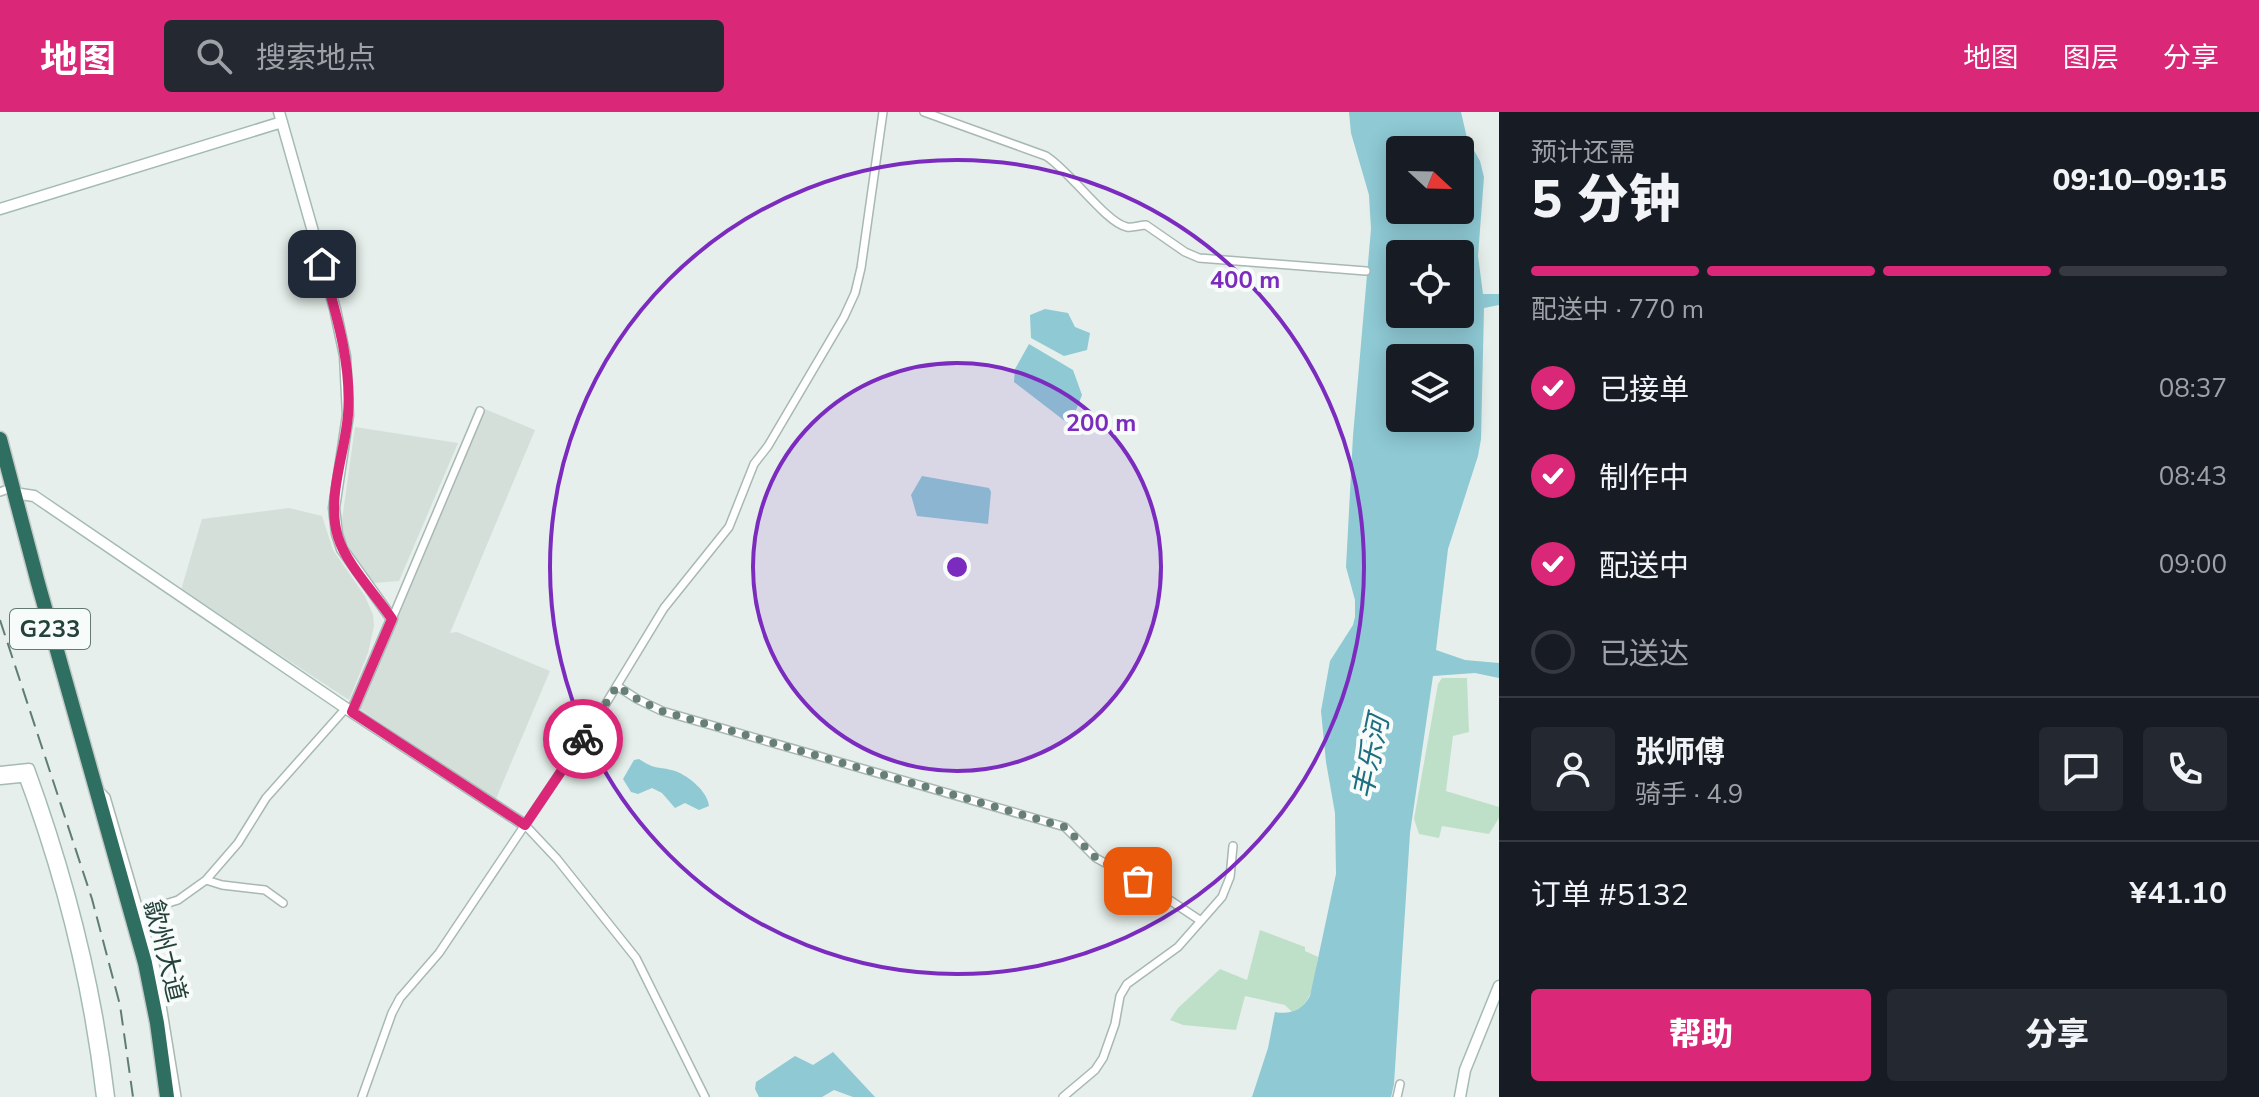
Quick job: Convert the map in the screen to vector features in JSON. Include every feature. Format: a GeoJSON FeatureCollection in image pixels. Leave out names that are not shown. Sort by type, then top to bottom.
{"type":"FeatureCollection","features":[{"type":"Feature","properties":{"kind":"highway","name":"G233"},"geometry":{"type":"LineString","coordinates":[[0,439],[6,492],[95,786],[100,819]]}},
{"type":"Feature","properties":{"kind":"highway","name":"G233"},"geometry":{"type":"LineString","coordinates":[[0,471],[100,819]]}},
{"type":"Feature","properties":{"kind":"highway","name":"歙州大道"},"geometry":{"type":"LineString","coordinates":[[100,819],[136,912],[155,1007],[167,1097]]}},
{"type":"Feature","properties":{"kind":"highway","name":"歙州大道"},"geometry":{"type":"LineString","coordinates":[[100,819],[137,965],[149,1024],[158,1097]]}},
{"type":"Feature","properties":{"kind":"street"},"geometry":{"type":"LineString","coordinates":[[362,1097],[400,998],[439,953],[617,686],[664,608],[729,527],[754,464],[768,446],[852,301],[861,268],[883,112]]}},
{"type":"Feature","properties":{"kind":"street"},"geometry":{"type":"LineString","coordinates":[[924,112],[1046,156],[1062,167],[1116,221],[1129,228],[1146,225],[1196,257],[1366,271]]}},
{"type":"Feature","properties":{"kind":"street"},"geometry":{"type":"LineString","coordinates":[[0,209],[281,117],[335,309],[345,356],[348,415],[334,508],[337,534],[342,549],[392,619]]}},
{"type":"Feature","properties":{"kind":"street"},"geometry":{"type":"LineString","coordinates":[[136,912],[178,900],[206,880],[238,843],[266,798],[349,710],[392,619],[480,411]]}},
{"type":"Feature","properties":{"kind":"street"},"geometry":{"type":"LineString","coordinates":[[6,492],[34,496],[349,710],[525,825],[557,859],[636,958],[705,1097]]}},
{"type":"Feature","properties":{"kind":"street"},"geometry":{"type":"LineString","coordinates":[[617,686],[662,711],[1065,827],[1096,858],[1159,893],[1201,921]]}},
{"type":"Feature","properties":{"kind":"street"},"geometry":{"type":"LineString","coordinates":[[0,772],[26,774]]}},
{"type":"Feature","properties":{"kind":"street"},"geometry":{"type":"LineString","coordinates":[[0,779],[26,774]]}},
{"type":"Feature","properties":{"kind":"street"},"geometry":{"type":"LineString","coordinates":[[26,774],[72,926],[90,1012],[102,1097]]}},
{"type":"Feature","properties":{"kind":"street"},"geometry":{"type":"LineString","coordinates":[[26,774],[52,834],[79,925],[97,1011],[109,1097]]}},
{"type":"Feature","properties":{"kind":"street"},"geometry":{"type":"LineString","coordinates":[[95,786],[106,797],[136,912],[162,994],[177,1097]]}},
{"type":"Feature","properties":{"kind":"street"},"geometry":{"type":"LineString","coordinates":[[1063,1097],[1095,1070],[1103,1058],[1115,1024],[1120,996],[1127,984],[1178,947],[1227,887],[1233,846]]}},
{"type":"Feature","properties":{"kind":"street"},"geometry":{"type":"LineString","coordinates":[[206,880],[265,890],[283,903]]}},
{"type":"Feature","properties":{"kind":"street"},"geometry":{"type":"LineString","coordinates":[[1460,1097],[1465,1070],[1499,986]]}},
{"type":"Feature","properties":{"kind":"street"},"geometry":{"type":"LineString","coordinates":[[1397,1097],[1400,1084]]}},
{"type":"Feature","properties":{"kind":"shaded area"},"geometry":{"type":"Polygon","coordinates":[[[485,409],[535,430],[450,633],[457,632],[550,671],[495,801],[360,709],[485,409]]]}},
{"type":"Feature","properties":{"kind":"shaded area"},"geometry":{"type":"Polygon","coordinates":[[[355,427],[458,443],[399,581],[373,583],[344,540],[342,520],[355,427]]]}},
{"type":"Feature","properties":{"kind":"shaded area"},"geometry":{"type":"Polygon","coordinates":[[[289,508],[322,516],[333,550],[365,596],[373,615],[374,626],[368,653],[349,700],[181,590],[202,519],[289,508]]]}},
{"type":"Feature","properties":{"kind":"green space"},"geometry":{"type":"Polygon","coordinates":[[[1442,678],[1467,678],[1469,732],[1453,736],[1446,791],[1499,807],[1499,818],[1489,834],[1442,826],[1439,838],[1419,834],[1414,819],[1438,684],[1442,678]]]}},
{"type":"Feature","properties":{"kind":"green space"},"geometry":{"type":"Polygon","coordinates":[[[1260,930],[1305,947],[1305,951],[1318,957],[1312,989],[1300,1008],[1292,1012],[1285,1005],[1245,996],[1236,1030],[1183,1025],[1170,1020],[1178,1008],[1220,969],[1247,980],[1260,930]]]}},
{"type":"Feature","properties":{"kind":"water","name":"丰乐河"},"geometry":{"type":"Polygon","coordinates":[[[1349,112],[1461,112],[1467,136],[1386,136],[1386,224],[1474,224],[1474,150],[1484,177],[1478,256],[1483,294],[1499,294],[1499,305],[1484,308],[1481,439],[1448,549],[1436,650],[1465,660],[1499,663],[1499,678],[1475,673],[1433,676],[1410,833],[1391,1097],[1252,1097],[1268,1048],[1275,1012],[1296,1010],[1310,996],[1336,874],[1335,813],[1321,711],[1330,661],[1355,617],[1355,600],[1346,567],[1353,436],[1371,229],[1369,195],[1351,133],[1349,112]]]}},
{"type":"Feature","properties":{"kind":"water"},"geometry":{"type":"Polygon","coordinates":[[[1045,309],[1068,313],[1075,327],[1090,333],[1087,350],[1064,356],[1031,338],[1030,315],[1045,309]]]}},
{"type":"Feature","properties":{"kind":"water"},"geometry":{"type":"Polygon","coordinates":[[[1029,344],[1073,370],[1082,395],[1070,425],[1014,382],[1015,369],[1029,344]]]}},
{"type":"Feature","properties":{"kind":"water"},"geometry":{"type":"Polygon","coordinates":[[[922,476],[989,488],[988,524],[917,516],[911,495],[922,476]]]}},
{"type":"Feature","properties":{"kind":"water"},"geometry":{"type":"Polygon","coordinates":[[[639,759],[686,777],[701,790],[709,806],[699,810],[685,803],[675,808],[662,793],[652,788],[638,794],[631,792],[623,779],[634,760],[639,759]]]}},
{"type":"Feature","properties":{"kind":"water"},"geometry":{"type":"Polygon","coordinates":[[[833,1052],[875,1097],[853,1097],[834,1090],[822,1097],[759,1097],[756,1082],[795,1056],[813,1065],[833,1052]]]}},
{"type":"Feature","properties":{"kind":"railway"},"geometry":{"type":"LineString","coordinates":[[0,620],[92,899],[120,1005],[133,1097]]}},
{"type":"Feature","properties":{"kind":"way so far"},"geometry":{"type":"LineString","coordinates":[[583,739],[617,686],[662,711],[1065,827],[1096,858],[1138,881]]}},
{"type":"Feature","properties":{"kind":"route"},"geometry":{"type":"LineString","coordinates":[[322,264],[339,325],[348,383],[348,415],[335,499],[335,527],[342,549],[392,619],[352,712],[525,825],[583,739]]}}]}
